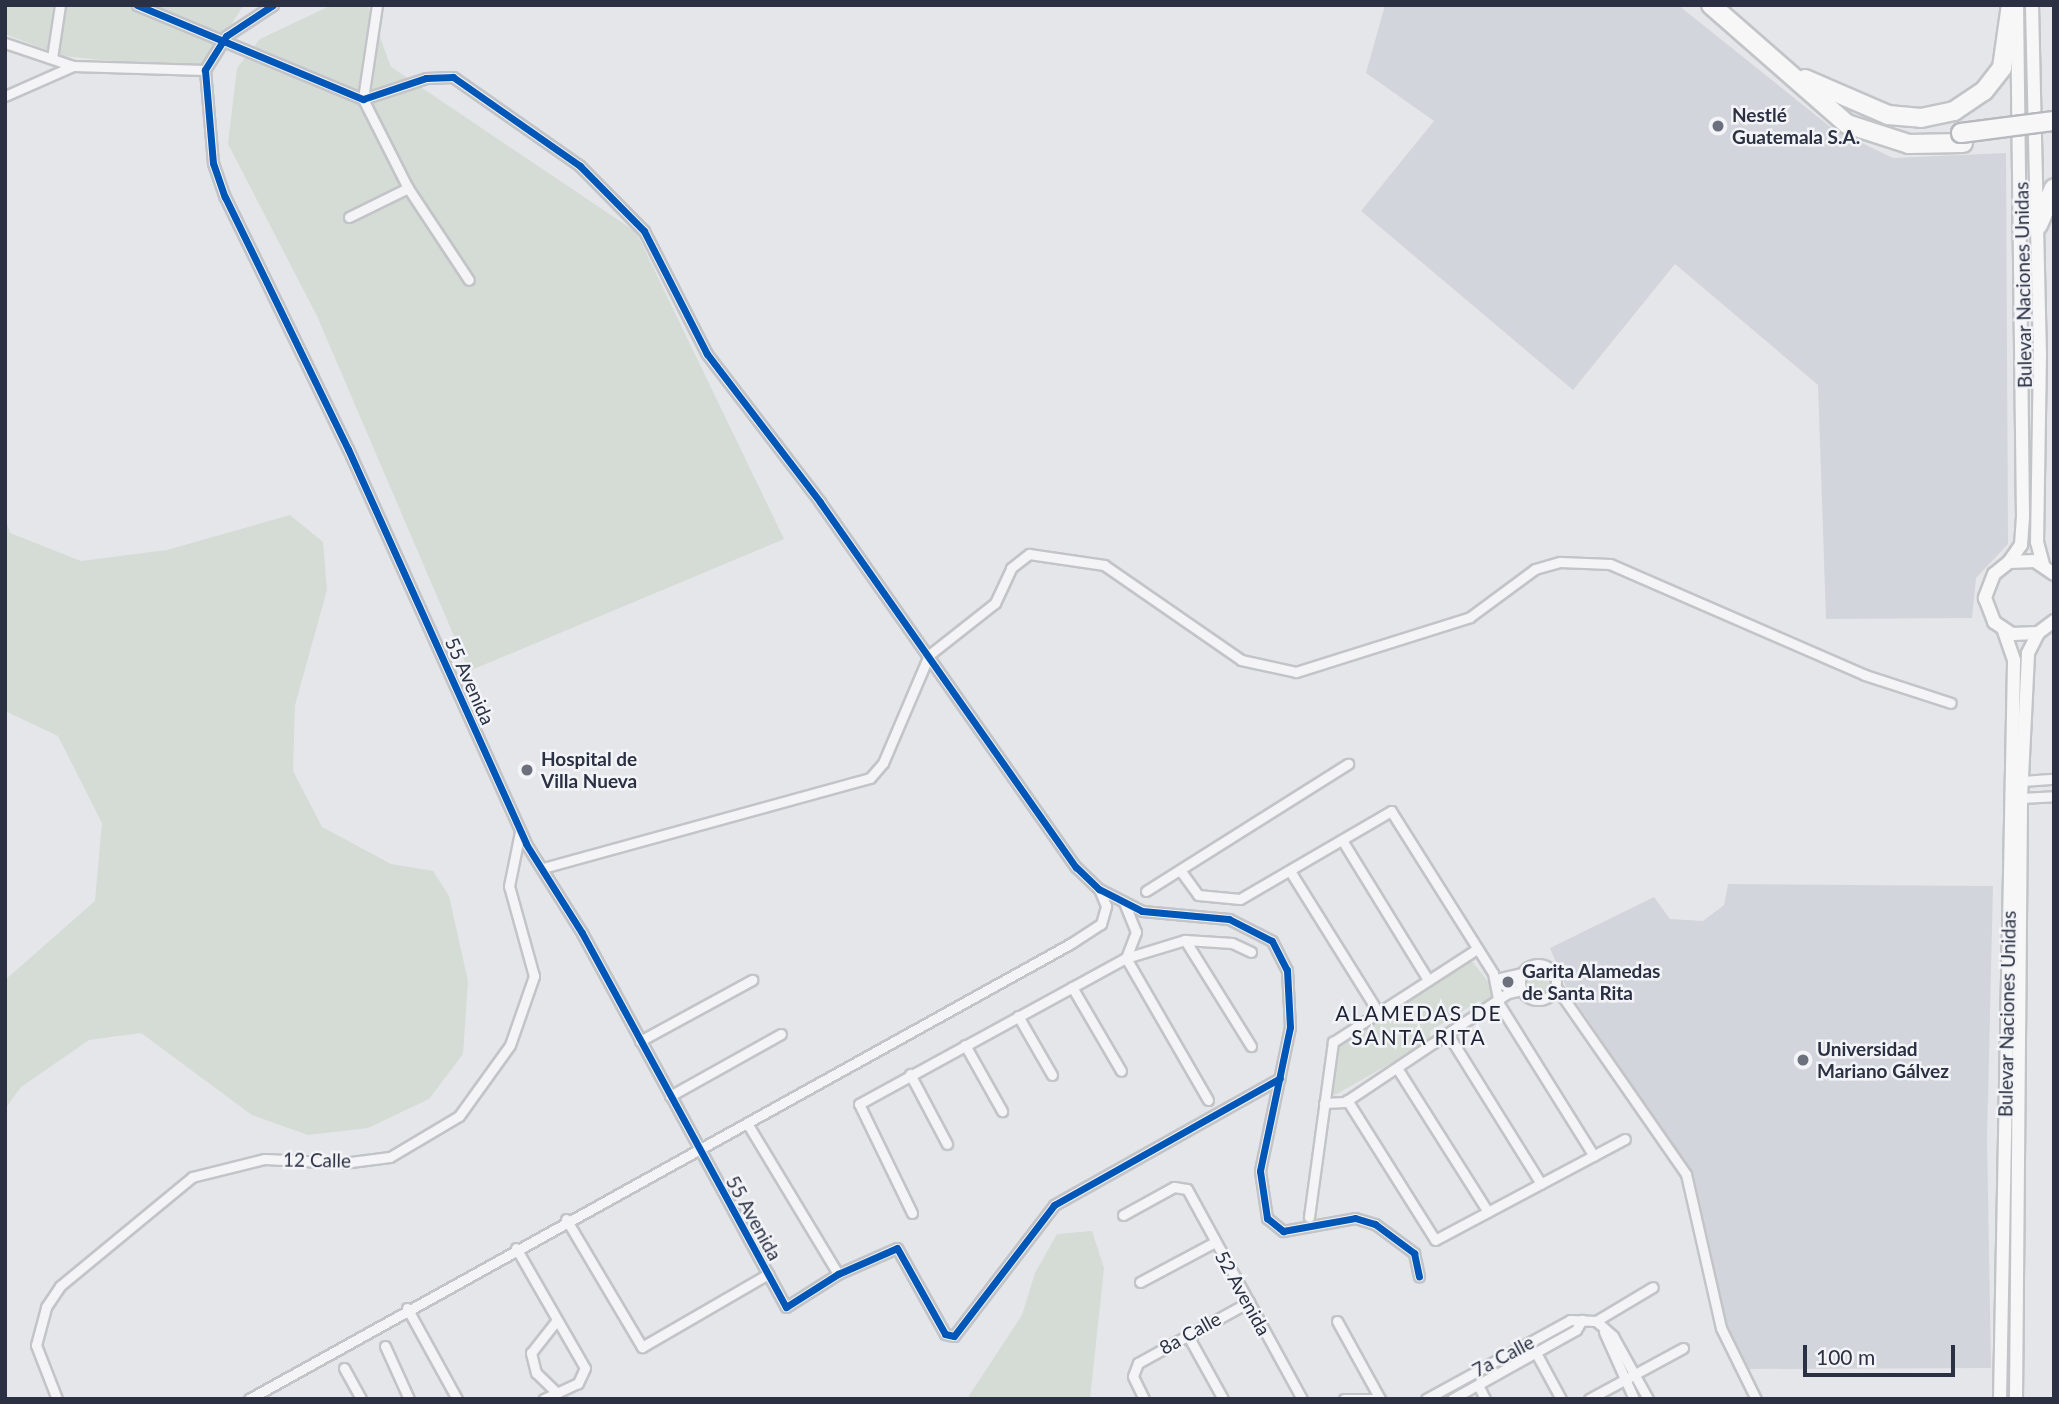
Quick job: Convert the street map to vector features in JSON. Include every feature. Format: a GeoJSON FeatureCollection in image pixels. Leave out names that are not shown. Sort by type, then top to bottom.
{"type":"FeatureCollection","features":[{"type":"Feature","properties":{"kind":"highway"},"geometry":{"type":"LineString","coordinates":[[1805,79],[1888,115],[1921,118],[1954,111],[1984,91],[2002,68],[2011,5]]}},
{"type":"Feature","properties":{"kind":"highway"},"geometry":{"type":"LineString","coordinates":[[1723,6],[1805,79],[1864,122],[1910,134],[1962,138],[2054,121]]}},
{"type":"Feature","properties":{"kind":"highway"},"geometry":{"type":"LineString","coordinates":[[1723,6],[1847,124],[1909,144],[2054,132]]}},
{"type":"Feature","properties":{"kind":"highway"},"geometry":{"type":"LineString","coordinates":[[2038,225],[2054,188]]}},
{"type":"Feature","properties":{"kind":"main road","name":"Bulevar Naciones Unidas"},"geometry":{"type":"LineString","coordinates":[[2000,1399],[2014,660],[2004,631],[1991,617],[1985,598],[1994,574],[2009,562],[2021,545],[2023,517],[2017,5]]}},
{"type":"Feature","properties":{"kind":"main road","name":"Bulevar Naciones Unidas"},"geometry":{"type":"LineString","coordinates":[[2032,5],[2038,225],[2037,542],[2043,564]]}},
{"type":"Feature","properties":{"kind":"main road"},"geometry":{"type":"LineString","coordinates":[[2009,562],[2043,564],[2054,574]]}},
{"type":"Feature","properties":{"kind":"main road"},"geometry":{"type":"LineString","coordinates":[[2004,631],[2038,633],[2054,621]]}},
{"type":"Feature","properties":{"kind":"main road","name":"Bulevar Naciones Unidas"},"geometry":{"type":"LineString","coordinates":[[2016,1399],[2021,798],[2028,653],[2038,633]]}},
{"type":"Feature","properties":{"kind":"street"},"geometry":{"type":"LineString","coordinates":[[52,58],[60,5]]}},
{"type":"Feature","properties":{"kind":"street"},"geometry":{"type":"LineString","coordinates":[[137,5],[220,43],[363,99],[426,78],[453,77],[580,166],[644,231],[707,354],[929,655],[1076,867],[1098,889],[1142,911],[1230,919],[1272,942],[1287,970],[1289,992],[1280,1078],[1260,1171],[1267,1218],[1283,1231],[1355,1218],[1376,1224],[1414,1253],[1419,1276]]}},
{"type":"Feature","properties":{"kind":"street"},"geometry":{"type":"LineString","coordinates":[[5,44],[73,66],[205,70],[220,43],[272,5]]}},
{"type":"Feature","properties":{"kind":"street"},"geometry":{"type":"LineString","coordinates":[[377,5],[363,99],[408,188],[469,279]]}},
{"type":"Feature","properties":{"kind":"street"},"geometry":{"type":"LineString","coordinates":[[5,96],[73,66]]}},
{"type":"Feature","properties":{"kind":"street","name":"55 Avenida"},"geometry":{"type":"LineString","coordinates":[[205,70],[213,163],[225,197],[348,449],[520,830],[786,1307],[838,1274]]}},
{"type":"Feature","properties":{"kind":"street"},"geometry":{"type":"LineString","coordinates":[[349,217],[408,188]]}},
{"type":"Feature","properties":{"kind":"street"},"geometry":{"type":"LineString","coordinates":[[542,868],[870,778],[883,763],[929,655],[995,603],[1011,568],[1029,554],[1104,565],[1241,660],[1296,672],[1470,617],[1535,569],[1587,561],[1610,564],[1865,675],[1951,703]]}},
{"type":"Feature","properties":{"kind":"street"},"geometry":{"type":"LineString","coordinates":[[1146,891],[1348,764]]}},
{"type":"Feature","properties":{"kind":"street"},"geometry":{"type":"LineString","coordinates":[[2022,781],[2054,779]]}},
{"type":"Feature","properties":{"kind":"street"},"geometry":{"type":"LineString","coordinates":[[2021,798],[2054,796]]}},
{"type":"Feature","properties":{"kind":"street"},"geometry":{"type":"LineString","coordinates":[[1180,870],[1196,894],[1235,899],[1290,871],[1391,811],[1496,979],[1499,1004],[1594,1156]]}},
{"type":"Feature","properties":{"kind":"street","name":"12 Calle"},"geometry":{"type":"LineString","coordinates":[[57,1399],[36,1345],[46,1307],[60,1286],[192,1177],[265,1159],[390,1157],[459,1116],[510,1045],[534,976],[509,886],[520,830]]}},
{"type":"Feature","properties":{"kind":"street"},"geometry":{"type":"LineString","coordinates":[[1342,840],[1428,980]]}},
{"type":"Feature","properties":{"kind":"street"},"geometry":{"type":"LineString","coordinates":[[1290,871],[1378,1012]]}},
{"type":"Feature","properties":{"kind":"street"},"geometry":{"type":"LineString","coordinates":[[249,1399],[566,1219],[698,1150],[1097,927],[1106,906],[1098,889]]}},
{"type":"Feature","properties":{"kind":"street"},"geometry":{"type":"LineString","coordinates":[[1124,902],[1136,932],[1126,958]]}},
{"type":"Feature","properties":{"kind":"street"},"geometry":{"type":"LineString","coordinates":[[1185,940],[1251,1046]]}},
{"type":"Feature","properties":{"kind":"street"},"geometry":{"type":"LineString","coordinates":[[912,1213],[859,1112],[863,1099],[1126,958],[1185,940],[1232,943],[1251,952]]}},
{"type":"Feature","properties":{"kind":"street"},"geometry":{"type":"LineString","coordinates":[[1309,1217],[1333,1042],[1477,949]]}},
{"type":"Feature","properties":{"kind":"street"},"geometry":{"type":"LineString","coordinates":[[1126,958],[1208,1100]]}},
{"type":"Feature","properties":{"kind":"street"},"geometry":{"type":"LineString","coordinates":[[1496,979],[1522,973],[1542,964],[1556,975],[1556,987],[1549,997]]}},
{"type":"Feature","properties":{"kind":"street"},"geometry":{"type":"LineString","coordinates":[[1522,973],[1522,990]]}},
{"type":"Feature","properties":{"kind":"street"},"geometry":{"type":"LineString","coordinates":[[640,1041],[752,980]]}},
{"type":"Feature","properties":{"kind":"street"},"geometry":{"type":"LineString","coordinates":[[1072,987],[1121,1071]]}},
{"type":"Feature","properties":{"kind":"street"},"geometry":{"type":"LineString","coordinates":[[1556,987],[1686,1174],[1721,1328],[1756,1399]]}},
{"type":"Feature","properties":{"kind":"street"},"geometry":{"type":"LineString","coordinates":[[1324,1103],[1347,1100],[1499,1004],[1508,993],[1522,990]]}},
{"type":"Feature","properties":{"kind":"street"},"geometry":{"type":"LineString","coordinates":[[1522,990],[1534,1000],[1549,997],[1571,1007]]}},
{"type":"Feature","properties":{"kind":"street"},"geometry":{"type":"LineString","coordinates":[[1018,1016],[1052,1075]]}},
{"type":"Feature","properties":{"kind":"street"},"geometry":{"type":"LineString","coordinates":[[670,1096],[781,1034]]}},
{"type":"Feature","properties":{"kind":"street"},"geometry":{"type":"LineString","coordinates":[[1449,1036],[1541,1184]]}},
{"type":"Feature","properties":{"kind":"street"},"geometry":{"type":"LineString","coordinates":[[965,1045],[1002,1111]]}},
{"type":"Feature","properties":{"kind":"street"},"geometry":{"type":"LineString","coordinates":[[1397,1068],[1488,1212]]}},
{"type":"Feature","properties":{"kind":"street"},"geometry":{"type":"LineString","coordinates":[[910,1074],[947,1144]]}},
{"type":"Feature","properties":{"kind":"street"},"geometry":{"type":"LineString","coordinates":[[747,1123],[838,1274],[897,1248],[945,1334],[954,1336],[1054,1205],[1280,1078]]}},
{"type":"Feature","properties":{"kind":"street"},"geometry":{"type":"LineString","coordinates":[[1347,1100],[1433,1240],[1625,1139]]}},
{"type":"Feature","properties":{"kind":"street","name":"52 Avenida"},"geometry":{"type":"LineString","coordinates":[[1122,1215],[1184,1188],[1302,1399]]}},
{"type":"Feature","properties":{"kind":"street"},"geometry":{"type":"LineString","coordinates":[[566,1219],[642,1347],[768,1274]]}},
{"type":"Feature","properties":{"kind":"street"},"geometry":{"type":"LineString","coordinates":[[1140,1282],[1215,1242]]}},
{"type":"Feature","properties":{"kind":"street"},"geometry":{"type":"LineString","coordinates":[[516,1248],[584,1368],[578,1383],[544,1399]]}},
{"type":"Feature","properties":{"kind":"street"},"geometry":{"type":"LineString","coordinates":[[1648,1399],[1634,1374],[1596,1321],[1653,1287]]}},
{"type":"Feature","properties":{"kind":"street","name":"8a Calle"},"geometry":{"type":"LineString","coordinates":[[1144,1399],[1134,1369],[1187,1334],[1249,1301]]}},
{"type":"Feature","properties":{"kind":"street"},"geometry":{"type":"LineString","coordinates":[[407,1308],[457,1399]]}},
{"type":"Feature","properties":{"kind":"street"},"geometry":{"type":"LineString","coordinates":[[557,1320],[531,1353],[536,1373],[557,1393]]}},
{"type":"Feature","properties":{"kind":"street","name":"7a Calle"},"geometry":{"type":"LineString","coordinates":[[1426,1399],[1570,1320],[1596,1321]]}},
{"type":"Feature","properties":{"kind":"street","name":"7a Calle"},"geometry":{"type":"LineString","coordinates":[[1452,1399],[1536,1353],[1582,1320]]}},
{"type":"Feature","properties":{"kind":"street"},"geometry":{"type":"LineString","coordinates":[[1337,1321],[1380,1399],[1344,1399]]}},
{"type":"Feature","properties":{"kind":"street"},"geometry":{"type":"LineString","coordinates":[[1604,1332],[1634,1399]]}},
{"type":"Feature","properties":{"kind":"street"},"geometry":{"type":"LineString","coordinates":[[1187,1334],[1223,1399]]}},
{"type":"Feature","properties":{"kind":"street"},"geometry":{"type":"LineString","coordinates":[[385,1346],[409,1399]]}},
{"type":"Feature","properties":{"kind":"street"},"geometry":{"type":"LineString","coordinates":[[1589,1399],[1683,1348]]}},
{"type":"Feature","properties":{"kind":"street"},"geometry":{"type":"LineString","coordinates":[[1536,1353],[1561,1399]]}},
{"type":"Feature","properties":{"kind":"street"},"geometry":{"type":"LineString","coordinates":[[344,1368],[361,1399]]}},
{"type":"Feature","properties":{"kind":"street"},"geometry":{"type":"LineString","coordinates":[[1478,1385],[1485,1399]]}},
{"type":"Feature","properties":{"kind":"shaded area"},"geometry":{"type":"Polygon","coordinates":[[[5,5],[244,5],[201,70],[63,56],[5,34],[5,5]]]}},
{"type":"Feature","properties":{"kind":"shaded area"},"geometry":{"type":"Polygon","coordinates":[[[332,5],[368,5],[391,67],[636,232],[784,539],[469,671],[317,316],[228,144],[237,68],[260,39],[332,5]]]}},
{"type":"Feature","properties":{"kind":"shaded area"},"geometry":{"type":"Polygon","coordinates":[[[1385,5],[1678,5],[1833,129],[1893,158],[2006,153],[2008,544],[1976,578],[1972,618],[1826,619],[1818,385],[1675,264],[1573,390],[1361,211],[1434,121],[1366,73],[1385,5]]]}},
{"type":"Feature","properties":{"kind":"shaded area"},"geometry":{"type":"Polygon","coordinates":[[[290,515],[323,542],[327,590],[295,705],[293,771],[322,827],[391,864],[433,871],[449,896],[468,981],[463,1054],[429,1099],[368,1128],[308,1135],[252,1115],[141,1033],[89,1040],[21,1087],[5,1109],[5,980],[95,901],[102,823],[58,736],[5,711],[5,518],[10,533],[81,561],[167,550],[290,515]]]}},
{"type":"Feature","properties":{"kind":"shaded area","name":"Universidad Mariano Gálvez"},"geometry":{"type":"Polygon","coordinates":[[[1728,884],[1993,886],[1987,1138],[1991,1368],[1749,1369],[1723,1318],[1690,1170],[1567,989],[1550,948],[1654,897],[1670,919],[1703,921],[1724,905],[1728,884]]]}},
{"type":"Feature","properties":{"kind":"shaded area"},"geometry":{"type":"Polygon","coordinates":[[[1471,960],[1494,989],[1488,1004],[1479,1001],[1430,1031],[1430,1041],[1333,1096],[1339,1044],[1471,960]]]}},
{"type":"Feature","properties":{"kind":"shaded area"},"geometry":{"type":"Polygon","coordinates":[[[1539,968],[1549,972],[1553,982],[1549,992],[1539,996],[1529,992],[1525,982],[1529,972],[1539,968]]]}},
{"type":"Feature","properties":{"kind":"shaded area"},"geometry":{"type":"Polygon","coordinates":[[[1092,1231],[1104,1268],[1090,1399],[967,1399],[1022,1315],[1035,1273],[1057,1234],[1092,1231]]]}},
{"type":"Feature","properties":{"kind":"cycle path"},"geometry":{"type":"LineString","coordinates":[[137,5],[363,99],[426,78],[453,77],[580,166],[644,231],[707,354],[820,502],[1076,867],[1099,889],[1142,911],[1229,919],[1272,941],[1287,970],[1290,1027],[1260,1171],[1267,1218],[1283,1231],[1355,1218],[1375,1224],[1414,1253],[1419,1276]]}},
{"type":"Feature","properties":{"kind":"cycle path"},"geometry":{"type":"LineString","coordinates":[[273,5],[226,36],[205,70],[213,163],[225,197],[348,449],[526,844],[582,933],[786,1307],[838,1274],[897,1248],[945,1334],[954,1336],[1054,1205],[1280,1078]]}},
{"type":"Feature","properties":{"kind":"place","name":"Nestlé Guatemala S.A."},"geometry":{"type":"Point","coordinates":[1718,126]}},
{"type":"Feature","properties":{"kind":"place","name":"Hospital de Villa Nueva"},"geometry":{"type":"Point","coordinates":[527,770]}},
{"type":"Feature","properties":{"kind":"place","name":"Garita Alamedas de Santa Rita"},"geometry":{"type":"Point","coordinates":[1508,982]}},
{"type":"Feature","properties":{"kind":"place","name":"Universidad Mariano Gálvez"},"geometry":{"type":"Point","coordinates":[1803,1060]}},
{"type":"Feature","properties":{"kind":"district","name":"ALAMEDAS DE SANTA RITA"},"geometry":{"type":"Point","coordinates":[1419,1025]}}]}
